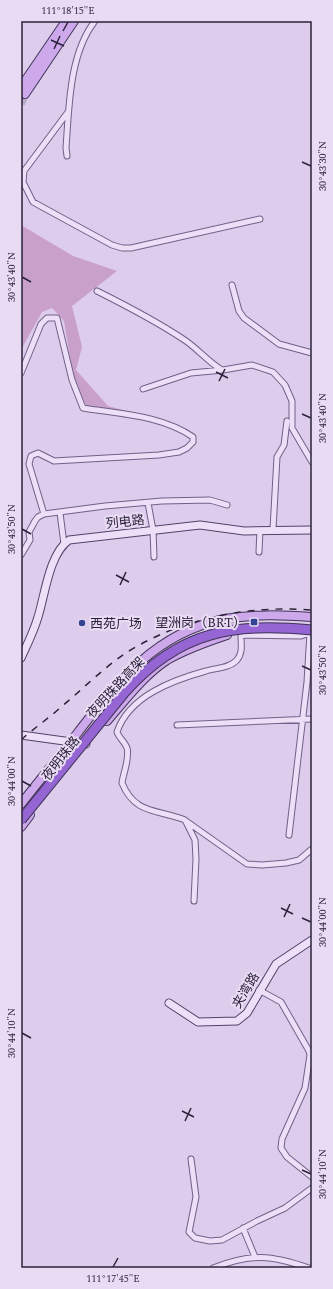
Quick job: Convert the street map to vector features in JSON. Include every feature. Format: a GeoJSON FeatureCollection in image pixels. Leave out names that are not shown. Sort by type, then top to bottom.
{"type":"FeatureCollection","features":[{"type":"Feature","properties":{"kind":"highway","name":"夜明珠路高架"},"geometry":{"type":"LineString","coordinates":[[21,812],[120,690],[149,661],[164,650],[201,632],[226,625],[259,622],[311,630]]}},
{"type":"Feature","properties":{"kind":"highway","name":"夜明珠路高架"},"geometry":{"type":"LineString","coordinates":[[21,820],[125,692],[136,680],[164,656],[201,638],[224,631],[269,627],[311,630]]}},
{"type":"Feature","properties":{"kind":"main road"},"geometry":{"type":"LineString","coordinates":[[23,90],[66,21]]}},
{"type":"Feature","properties":{"kind":"main road"},"geometry":{"type":"LineString","coordinates":[[23,90],[74,21]]}},
{"type":"Feature","properties":{"kind":"main road","name":"夜明珠路"},"geometry":{"type":"LineString","coordinates":[[21,804],[126,673],[157,648],[178,636],[205,624],[244,616],[270,614],[312,617]]}},
{"type":"Feature","properties":{"kind":"main road","name":"夜明珠路"},"geometry":{"type":"LineString","coordinates":[[21,827],[84,746],[154,671],[167,660],[189,648],[236,632],[311,630]]}},
{"type":"Feature","properties":{"kind":"street"},"geometry":{"type":"LineString","coordinates":[[67,156],[66,148],[70,89],[84,39],[95,21]]}},
{"type":"Feature","properties":{"kind":"street"},"geometry":{"type":"LineString","coordinates":[[68,112],[24,171],[23,182],[33,202],[92,235],[122,248],[131,248],[260,219]]}},
{"type":"Feature","properties":{"kind":"street"},"geometry":{"type":"LineString","coordinates":[[232,285],[239,311],[244,318],[279,344],[312,353]]}},
{"type":"Feature","properties":{"kind":"street"},"geometry":{"type":"LineString","coordinates":[[97,291],[187,342],[210,362],[223,370]]}},
{"type":"Feature","properties":{"kind":"street"},"geometry":{"type":"LineString","coordinates":[[21,373],[41,324],[47,318],[57,318],[72,380],[83,408],[154,420],[174,427],[192,437],[193,442],[188,448],[179,452],[159,455],[54,461],[38,453],[31,456],[29,464],[44,514]]}},
{"type":"Feature","properties":{"kind":"street"},"geometry":{"type":"LineString","coordinates":[[142,389],[191,373],[252,365],[273,372],[284,385],[292,401],[292,428],[312,462]]}},
{"type":"Feature","properties":{"kind":"street"},"geometry":{"type":"LineString","coordinates":[[272,530],[277,457],[286,436],[287,421]]}},
{"type":"Feature","properties":{"kind":"street"},"geometry":{"type":"LineString","coordinates":[[21,555],[30,540],[30,532],[35,521],[38,517],[44,514],[105,506],[148,503],[210,500],[227,505]]}},
{"type":"Feature","properties":{"kind":"street"},"geometry":{"type":"LineString","coordinates":[[148,503],[153,530],[154,557]]}},
{"type":"Feature","properties":{"kind":"street"},"geometry":{"type":"LineString","coordinates":[[21,655],[37,620],[55,558],[64,544],[60,513]]}},
{"type":"Feature","properties":{"kind":"street","name":"列电路"},"geometry":{"type":"LineString","coordinates":[[64,544],[74,538],[200,525],[244,531],[312,530]]}},
{"type":"Feature","properties":{"kind":"street"},"geometry":{"type":"LineString","coordinates":[[259,552],[260,530]]}},
{"type":"Feature","properties":{"kind":"street"},"geometry":{"type":"LineString","coordinates":[[289,835],[291,814],[294,804],[311,630]]}},
{"type":"Feature","properties":{"kind":"street"},"geometry":{"type":"LineString","coordinates":[[311,630],[301,636],[241,636],[241,653],[237,660],[227,666],[205,671],[169,683],[149,694],[126,714],[117,732],[119,738],[127,748],[127,758],[122,783],[131,800],[146,810],[168,814],[185,820],[247,864],[262,865],[286,863],[299,860],[312,849]]}},
{"type":"Feature","properties":{"kind":"street"},"geometry":{"type":"LineString","coordinates":[[177,724],[302,719],[312,720]]}},
{"type":"Feature","properties":{"kind":"street"},"geometry":{"type":"LineString","coordinates":[[21,735],[69,744]]}},
{"type":"Feature","properties":{"kind":"street"},"geometry":{"type":"LineString","coordinates":[[21,739],[84,746]]}},
{"type":"Feature","properties":{"kind":"street"},"geometry":{"type":"LineString","coordinates":[[185,820],[195,840],[196,859],[194,901]]}},
{"type":"Feature","properties":{"kind":"street","name":"夹湾路"},"geometry":{"type":"LineString","coordinates":[[169,1003],[198,1022],[237,1021],[247,1013],[259,990],[276,964],[312,940]]}},
{"type":"Feature","properties":{"kind":"street"},"geometry":{"type":"LineString","coordinates":[[259,990],[281,1002],[309,1050],[309,1070],[305,1088],[282,1139],[281,1148],[287,1157],[312,1177]]}},
{"type":"Feature","properties":{"kind":"street"},"geometry":{"type":"LineString","coordinates":[[191,1159],[196,1197],[190,1227],[191,1236],[217,1242],[286,1208],[312,1188]]}},
{"type":"Feature","properties":{"kind":"street"},"geometry":{"type":"LineString","coordinates":[[244,1228],[255,1257]]}},
{"type":"Feature","properties":{"kind":"street"},"geometry":{"type":"LineString","coordinates":[[213,1268],[229,1262],[255,1257],[268,1257],[309,1268]]}},
{"type":"Feature","properties":{"kind":"shaded area"},"geometry":{"type":"Polygon","coordinates":[[[21,225],[73,256],[117,271],[72,306],[82,347],[76,370],[108,406],[142,415],[140,420],[89,411],[74,382],[64,321],[52,308],[42,312],[21,350],[21,225]]]}},
{"type":"Feature","properties":{"kind":"tunnel"},"geometry":{"type":"LineString","coordinates":[[21,104],[25,94]]}},
{"type":"Feature","properties":{"kind":"railway"},"geometry":{"type":"LineString","coordinates":[[21,740],[111,664],[129,651],[172,630],[194,622],[241,612],[288,609],[312,610]]}},
{"type":"Feature","properties":{"kind":"place","name":"望洲岗（BRT）"},"geometry":{"type":"Point","coordinates":[254,622]}},
{"type":"Feature","properties":{"kind":"place","name":"西苑广场"},"geometry":{"type":"Point","coordinates":[82,623]}}]}
